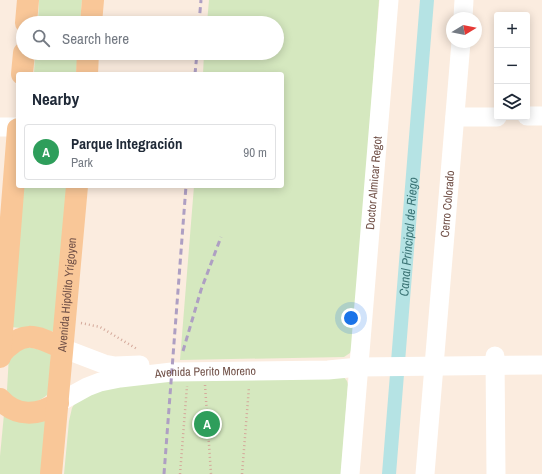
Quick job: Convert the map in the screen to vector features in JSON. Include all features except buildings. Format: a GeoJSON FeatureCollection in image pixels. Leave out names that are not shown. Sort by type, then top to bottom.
{"type":"FeatureCollection","features":[{"type":"Feature","properties":{"kind":"main road"},"geometry":{"type":"LineString","coordinates":[[27,16],[28,0]]}},
{"type":"Feature","properties":{"kind":"main road"},"geometry":{"type":"LineString","coordinates":[[92,16],[93,0]]}},
{"type":"Feature","properties":{"kind":"main road"},"geometry":{"type":"LineString","coordinates":[[22,72],[23,60]]}},
{"type":"Feature","properties":{"kind":"main road"},"geometry":{"type":"LineString","coordinates":[[87,72],[88,60]]}},
{"type":"Feature","properties":{"kind":"main road"},"geometry":{"type":"LineString","coordinates":[[0,355],[16,153]]}},
{"type":"Feature","properties":{"kind":"main road","name":"Avenida Hipólito Yrigoyen"},"geometry":{"type":"LineString","coordinates":[[51,474],[77,188]]}},
{"type":"Feature","properties":{"kind":"main road"},"geometry":{"type":"LineString","coordinates":[[0,355],[12,342],[24,337],[38,338],[62,348]]}},
{"type":"Feature","properties":{"kind":"main road"},"geometry":{"type":"LineString","coordinates":[[0,399],[12,409],[25,414],[39,412],[58,403]]}},
{"type":"Feature","properties":{"kind":"street","name":"Doctor Almicar Regot"},"geometry":{"type":"LineString","coordinates":[[350,474],[368,367],[389,0]]}},
{"type":"Feature","properties":{"kind":"street"},"geometry":{"type":"LineString","coordinates":[[463,12],[464,0]]}},
{"type":"Feature","properties":{"kind":"street","name":"Cerro Colorado"},"geometry":{"type":"LineString","coordinates":[[425,474],[461,48]]}},
{"type":"Feature","properties":{"kind":"street"},"geometry":{"type":"LineString","coordinates":[[455,117],[494,116]]}},
{"type":"Feature","properties":{"kind":"street"},"geometry":{"type":"LineString","coordinates":[[530,116],[542,116]]}},
{"type":"Feature","properties":{"kind":"street"},"geometry":{"type":"LineString","coordinates":[[0,127],[16,128]]}},
{"type":"Feature","properties":{"kind":"street","name":"Avenida Perito Moreno"},"geometry":{"type":"LineString","coordinates":[[62,348],[110,365],[121,366],[329,361],[368,367]]}},
{"type":"Feature","properties":{"kind":"street","name":"Avenida Perito Moreno"},"geometry":{"type":"LineString","coordinates":[[58,403],[86,387],[107,380],[172,372],[334,370],[368,367],[434,367],[495,361],[542,354]]}},
{"type":"Feature","properties":{"kind":"street","name":"Avenida Perito Moreno"},"geometry":{"type":"LineString","coordinates":[[495,361],[542,365]]}},
{"type":"Feature","properties":{"kind":"street"},"geometry":{"type":"LineString","coordinates":[[495,361],[496,474]]}},
{"type":"Feature","properties":{"kind":"path"},"geometry":{"type":"LineString","coordinates":[[65,321],[100,327],[109,331],[161,364]]}},
{"type":"Feature","properties":{"kind":"path"},"geometry":{"type":"LineString","coordinates":[[180,474],[187,379]]}},
{"type":"Feature","properties":{"kind":"path"},"geometry":{"type":"LineString","coordinates":[[204,379],[211,474]]}},
{"type":"Feature","properties":{"kind":"path"},"geometry":{"type":"LineString","coordinates":[[242,474],[249,385]]}},
{"type":"Feature","properties":{"kind":"green space"},"geometry":{"type":"Polygon","coordinates":[[[39,0],[82,0],[81,16],[38,16],[39,0]]]}},
{"type":"Feature","properties":{"kind":"green space"},"geometry":{"type":"Polygon","coordinates":[[[209,0],[379,0],[354,343],[350,353],[344,357],[180,360],[194,188],[284,188],[284,72],[203,72],[204,60],[284,60],[284,16],[208,16],[209,0]]]}},
{"type":"Feature","properties":{"kind":"green space"},"geometry":{"type":"Polygon","coordinates":[[[35,60],[77,60],[76,72],[34,72],[35,60]]]}},
{"type":"Feature","properties":{"kind":"green space"},"geometry":{"type":"Polygon","coordinates":[[[23,188],[68,188],[57,332],[11,327],[23,188]]]}},
{"type":"Feature","properties":{"kind":"green space"},"geometry":{"type":"Polygon","coordinates":[[[18,345],[51,352],[50,392],[42,399],[25,405],[8,395],[7,390],[9,355],[18,345]]]}},
{"type":"Feature","properties":{"kind":"green space"},"geometry":{"type":"Polygon","coordinates":[[[343,376],[348,385],[341,474],[64,474],[69,421],[72,408],[75,403],[95,390],[171,378],[343,376]]]}},
{"type":"Feature","properties":{"kind":"green space"},"geometry":{"type":"Polygon","coordinates":[[[4,414],[50,419],[45,474],[0,474],[4,414]]]}},
{"type":"Feature","properties":{"kind":"waterway","name":"Canal Principal de Riego"},"geometry":{"type":"LineString","coordinates":[[389,474],[427,0]]}},
{"type":"Feature","properties":{"kind":"railway"},"geometry":{"type":"LineString","coordinates":[[200,16],[201,0]]}},
{"type":"Feature","properties":{"kind":"railway"},"geometry":{"type":"LineString","coordinates":[[195,72],[196,60]]}},
{"type":"Feature","properties":{"kind":"railway"},"geometry":{"type":"LineString","coordinates":[[164,474],[186,188]]}},
{"type":"Feature","properties":{"kind":"railway"},"geometry":{"type":"LineString","coordinates":[[183,351],[201,290],[221,237]]}},
{"type":"Feature","properties":{"kind":"place","name":"Parque Integración"},"geometry":{"type":"Point","coordinates":[207,424]}}]}
